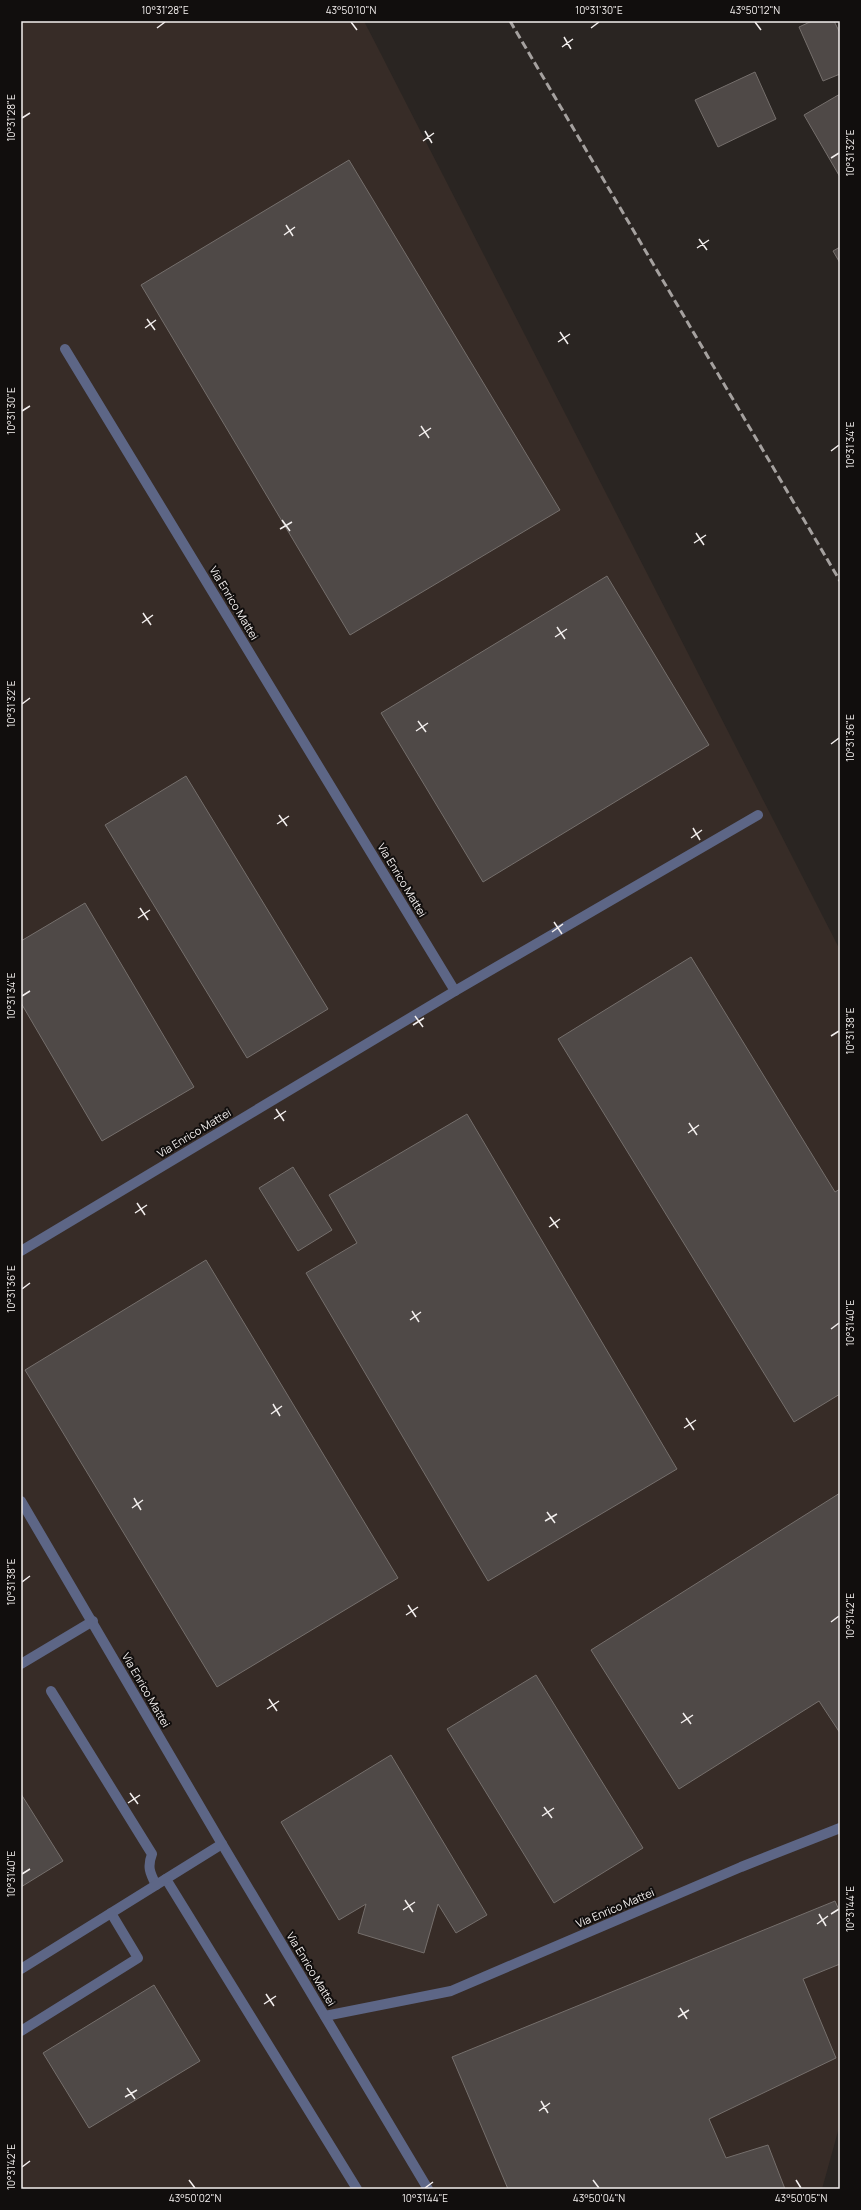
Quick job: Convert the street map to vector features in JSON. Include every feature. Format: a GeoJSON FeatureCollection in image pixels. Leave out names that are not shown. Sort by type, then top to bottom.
{"type":"FeatureCollection","features":[{"type":"Feature","properties":{"kind":"street","name":"Via Enrico Mattei"},"geometry":{"type":"LineString","coordinates":[[21,1251],[456,991],[65,349]]}},
{"type":"Feature","properties":{"kind":"street"},"geometry":{"type":"LineString","coordinates":[[456,991],[758,816]]}},
{"type":"Feature","properties":{"kind":"street","name":"Via Enrico Mattei"},"geometry":{"type":"LineString","coordinates":[[21,1501],[222,1844],[325,2016],[451,1991],[741,1867],[840,1828]]}},
{"type":"Feature","properties":{"kind":"street"},"geometry":{"type":"LineString","coordinates":[[21,1664],[92,1621]]}},
{"type":"Feature","properties":{"kind":"street"},"geometry":{"type":"LineString","coordinates":[[51,1692],[152,1854],[149,1863],[149,1871],[156,1885]]}},
{"type":"Feature","properties":{"kind":"street"},"geometry":{"type":"LineString","coordinates":[[21,1969],[222,1844]]}},
{"type":"Feature","properties":{"kind":"street"},"geometry":{"type":"LineString","coordinates":[[166,1879],[357,2189]]}},
{"type":"Feature","properties":{"kind":"street"},"geometry":{"type":"LineString","coordinates":[[21,2031],[138,1958],[111,1913]]}},
{"type":"Feature","properties":{"kind":"street"},"geometry":{"type":"LineString","coordinates":[[325,2016],[428,2189]]}},
{"type":"Feature","properties":{"kind":"shaded area"},"geometry":{"type":"Polygon","coordinates":[[[21,21],[364,21],[840,950],[840,2124],[822,2189],[21,2189],[21,21]]]}},
{"type":"Feature","properties":{"kind":"building"},"geometry":{"type":"Polygon","coordinates":[[[812,21],[834,21],[840,33],[840,74],[823,81],[799,27],[812,21]]]}},
{"type":"Feature","properties":{"kind":"building"},"geometry":{"type":"Polygon","coordinates":[[[755,72],[776,119],[718,147],[695,100],[755,72]]]}},
{"type":"Feature","properties":{"kind":"building"},"geometry":{"type":"Polygon","coordinates":[[[840,94],[840,177],[804,115],[840,94]]]}},
{"type":"Feature","properties":{"kind":"building"},"geometry":{"type":"Polygon","coordinates":[[[349,160],[560,510],[350,635],[141,285],[349,160]]]}},
{"type":"Feature","properties":{"kind":"building"},"geometry":{"type":"Polygon","coordinates":[[[840,247],[840,263],[833,251],[840,247]]]}},
{"type":"Feature","properties":{"kind":"building"},"geometry":{"type":"Polygon","coordinates":[[[607,576],[709,745],[483,882],[381,713],[607,576]]]}},
{"type":"Feature","properties":{"kind":"building"},"geometry":{"type":"Polygon","coordinates":[[[186,776],[328,1009],[247,1058],[105,825],[186,776]]]}},
{"type":"Feature","properties":{"kind":"building"},"geometry":{"type":"Polygon","coordinates":[[[85,903],[194,1087],[102,1141],[21,1003],[21,941],[85,903]]]}},
{"type":"Feature","properties":{"kind":"building"},"geometry":{"type":"Polygon","coordinates":[[[691,957],[835,1192],[840,1189],[840,1394],[794,1422],[558,1039],[691,957]]]}},
{"type":"Feature","properties":{"kind":"building"},"geometry":{"type":"Polygon","coordinates":[[[467,1114],[677,1469],[488,1581],[306,1273],[357,1243],[329,1195],[467,1114]]]}},
{"type":"Feature","properties":{"kind":"building"},"geometry":{"type":"Polygon","coordinates":[[[293,1167],[332,1230],[298,1251],[259,1188],[293,1167]]]}},
{"type":"Feature","properties":{"kind":"building"},"geometry":{"type":"Polygon","coordinates":[[[206,1260],[398,1578],[217,1687],[25,1370],[206,1260]]]}},
{"type":"Feature","properties":{"kind":"building"},"geometry":{"type":"Polygon","coordinates":[[[840,1493],[840,1733],[819,1701],[679,1789],[591,1650],[840,1493]]]}},
{"type":"Feature","properties":{"kind":"building"},"geometry":{"type":"Polygon","coordinates":[[[536,1675],[643,1848],[554,1903],[447,1729],[536,1675]]]}},
{"type":"Feature","properties":{"kind":"building"},"geometry":{"type":"Polygon","coordinates":[[[391,1755],[487,1915],[456,1933],[438,1904],[424,1953],[358,1933],[366,1904],[339,1920],[281,1822],[391,1755]]]}},
{"type":"Feature","properties":{"kind":"building"},"geometry":{"type":"Polygon","coordinates":[[[21,1794],[63,1861],[21,1887],[21,1794]]]}},
{"type":"Feature","properties":{"kind":"building"},"geometry":{"type":"Polygon","coordinates":[[[835,1901],[840,1912],[840,1964],[803,1979],[836,2058],[709,2119],[726,2158],[768,2145],[785,2189],[508,2189],[452,2057],[835,1901]]]}},
{"type":"Feature","properties":{"kind":"building"},"geometry":{"type":"Polygon","coordinates":[[[154,1985],[200,2061],[89,2128],[43,2053],[154,1985]]]}},
{"type":"Feature","properties":{"kind":"railway"},"geometry":{"type":"LineString","coordinates":[[510,21],[840,581]]}}]}
